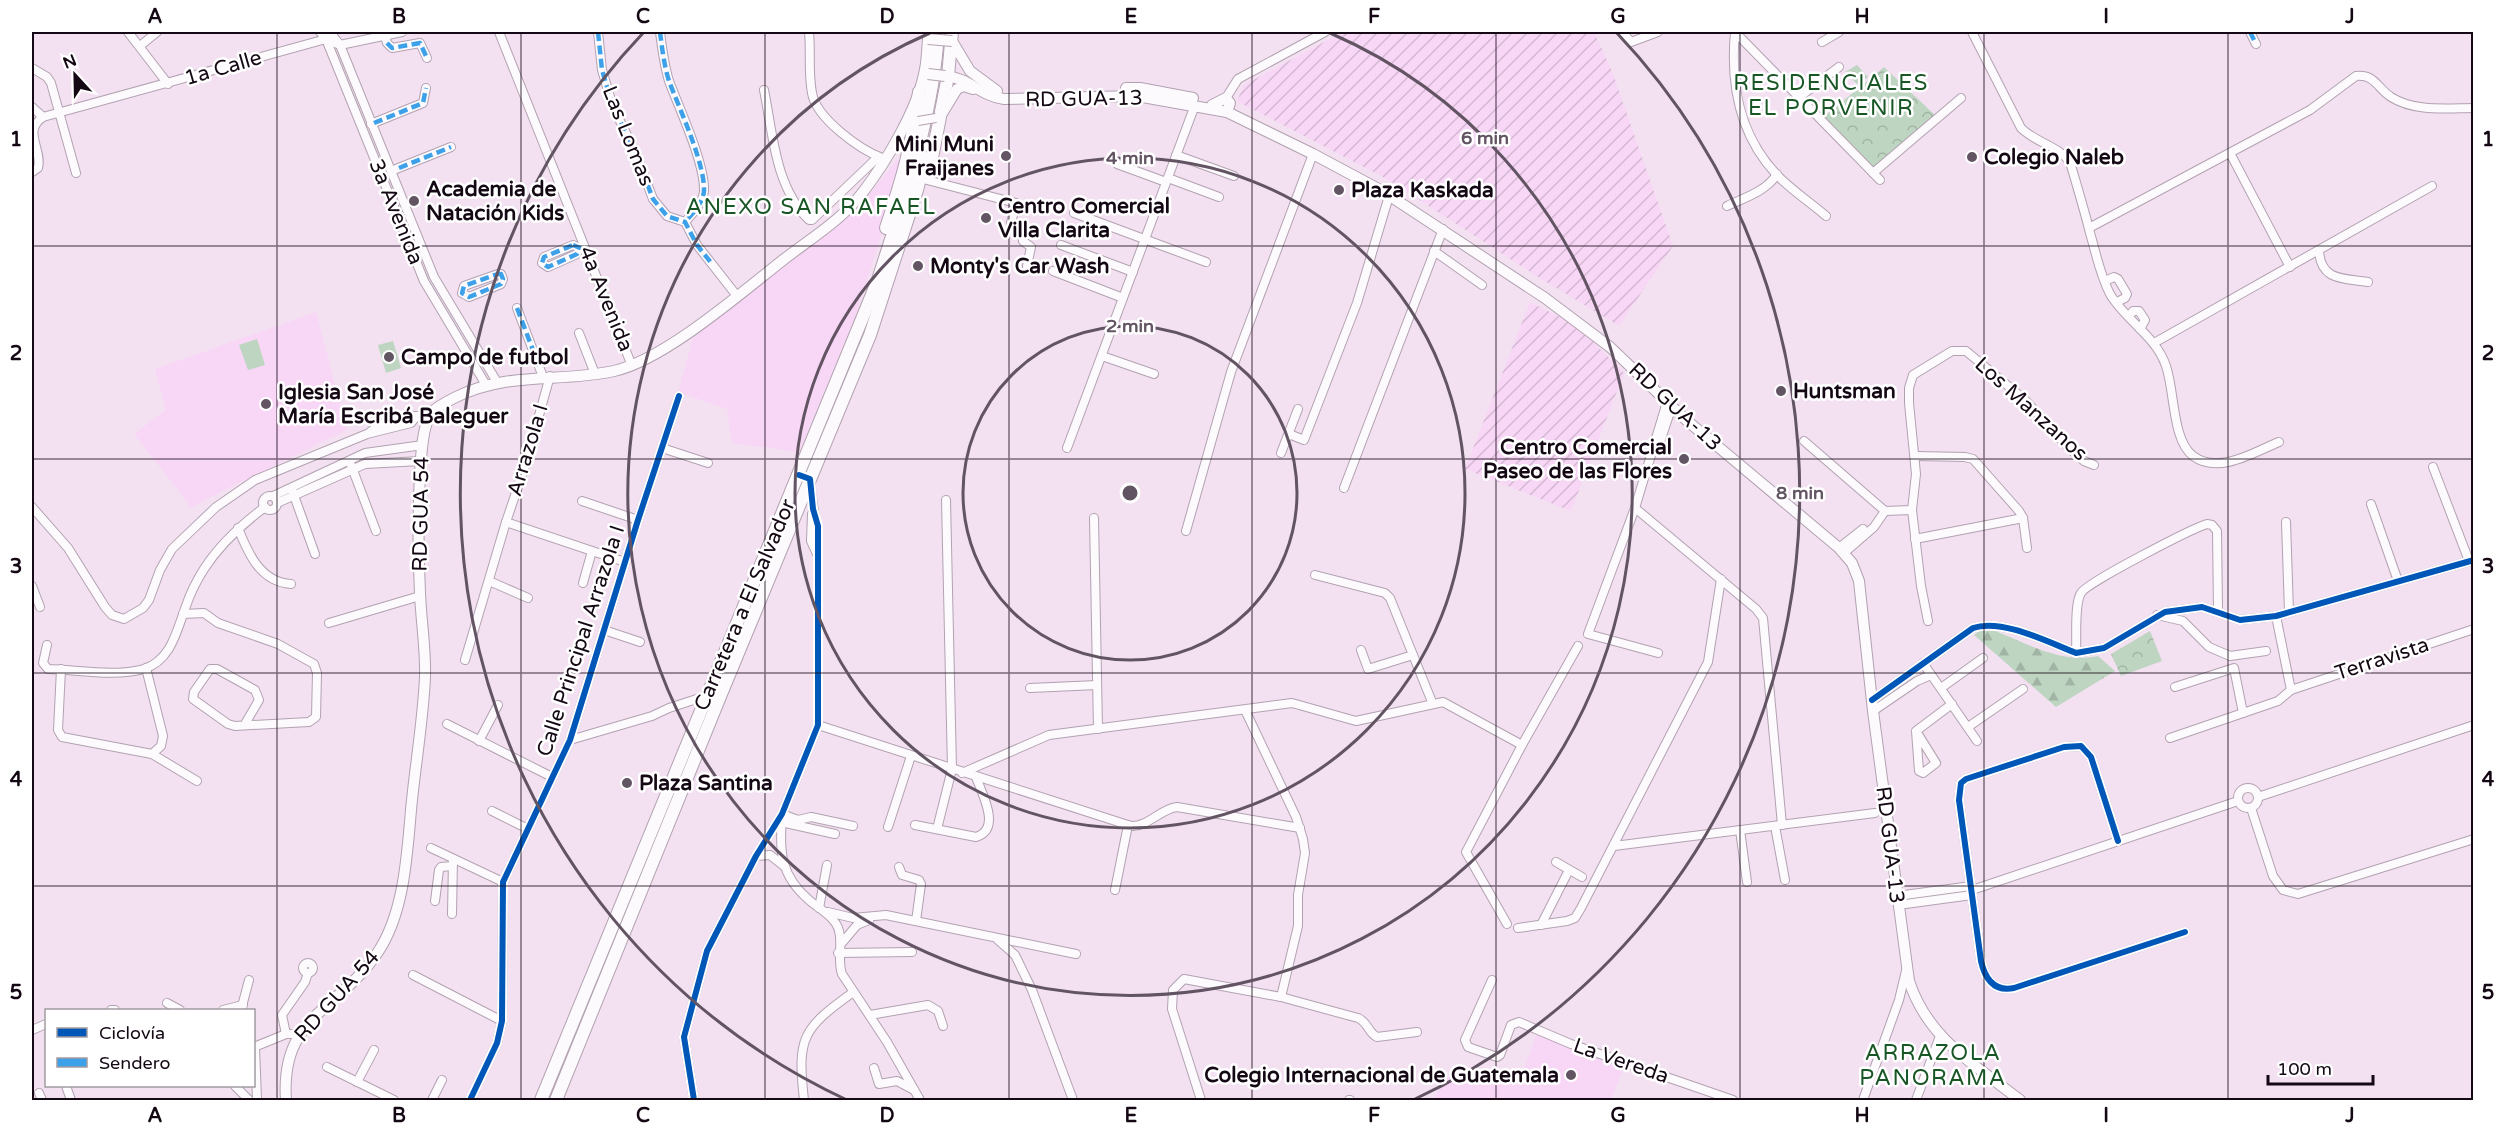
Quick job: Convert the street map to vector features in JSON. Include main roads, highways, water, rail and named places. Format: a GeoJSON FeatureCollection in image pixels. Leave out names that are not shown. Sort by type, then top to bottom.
{"type":"FeatureCollection","features":[{"type":"Feature","properties":{"kind":"highway","name":"Carretera a El Salvador"},"geometry":{"type":"LineString","coordinates":[[556,1101],[777,561],[839,378],[878,280],[918,151],[930,103],[930,33]]}},
{"type":"Feature","properties":{"kind":"highway"},"geometry":{"type":"LineString","coordinates":[[870,335],[894,281],[927,180],[947,76],[950,35]]}},
{"type":"Feature","properties":{"kind":"highway","name":"Carretera a El Salvador"},"geometry":{"type":"LineString","coordinates":[[541,1101],[705,699],[794,489],[816,465],[870,335],[910,212],[926,153],[950,35]]}},
{"type":"Feature","properties":{"kind":"highway"},"geometry":{"type":"LineString","coordinates":[[858,330],[877,257],[903,176],[917,121],[919,92]]}},
{"type":"Feature","properties":{"kind":"highway"},"geometry":{"type":"LineString","coordinates":[[816,465],[811,463],[809,457],[840,385],[839,378],[857,365]]}},
{"type":"Feature","properties":{"kind":"highway"},"geometry":{"type":"LineString","coordinates":[[777,561],[776,553],[801,493],[799,489],[794,489]]}},
{"type":"Feature","properties":{"kind":"main road"},"geometry":{"type":"LineString","coordinates":[[919,92],[926,73],[930,33],[950,35]]}},
{"type":"Feature","properties":{"kind":"main road","name":"RD GUA-13"},"geometry":{"type":"LineString","coordinates":[[950,35],[970,71],[993,91],[1012,93],[1140,88],[1198,102],[1215,111],[1230,108],[1389,196],[1443,229],[1545,298],[1604,342],[1670,404],[1841,551],[1852,563],[1859,581],[1872,706],[1906,971],[1917,1002],[1938,1039],[2020,1101]]}},
{"type":"Feature","properties":{"kind":"main road","name":"RD GUA-13"},"geometry":{"type":"LineString","coordinates":[[926,73],[965,80],[990,97],[1014,100],[1137,96],[1198,102]]}},
{"type":"Feature","properties":{"kind":"main road"},"geometry":{"type":"LineString","coordinates":[[939,116],[960,87],[969,87],[990,97]]}},
{"type":"Feature","properties":{"kind":"main road","name":"RD GUA 54"},"geometry":{"type":"LineString","coordinates":[[286,1101],[285,1087],[289,1056],[299,1034],[376,955],[391,926],[396,908],[410,825],[421,734],[425,660],[418,526],[421,461],[430,416],[448,402],[470,390],[486,385],[546,376],[615,371],[632,366],[665,348],[737,296],[855,201],[900,131],[919,92]]}},
{"type":"Feature","properties":{"kind":"main road"},"geometry":{"type":"LineString","coordinates":[[1198,102],[1230,108]]}},
{"type":"Feature","properties":{"kind":"place","name":"Mini Muni Fraijanes"},"geometry":{"type":"Point","coordinates":[1006,156]}},
{"type":"Feature","properties":{"kind":"place","name":"Colegio Naleb"},"geometry":{"type":"Point","coordinates":[1972,157]}},
{"type":"Feature","properties":{"kind":"place","name":"Plaza Kaskada"},"geometry":{"type":"Point","coordinates":[1339,190]}},
{"type":"Feature","properties":{"kind":"place","name":"Academia de Natación Kids"},"geometry":{"type":"Point","coordinates":[414,201]}},
{"type":"Feature","properties":{"kind":"place","name":"Centro Comercial Villa Clarita"},"geometry":{"type":"Point","coordinates":[986,218]}},
{"type":"Feature","properties":{"kind":"place","name":"Monty's Car Wash"},"geometry":{"type":"Point","coordinates":[918,266]}},
{"type":"Feature","properties":{"kind":"place","name":"Campo de futbol"},"geometry":{"type":"Point","coordinates":[389,357]}},
{"type":"Feature","properties":{"kind":"place","name":"Huntsman"},"geometry":{"type":"Point","coordinates":[1781,391]}},
{"type":"Feature","properties":{"kind":"place","name":"Iglesia San José María Escribá Baleguer"},"geometry":{"type":"Point","coordinates":[266,404]}},
{"type":"Feature","properties":{"kind":"place","name":"Centro Comercial Paseo de las Flores"},"geometry":{"type":"Point","coordinates":[1684,459]}},
{"type":"Feature","properties":{"kind":"place","name":"Plaza Santina"},"geometry":{"type":"Point","coordinates":[627,783]}},
{"type":"Feature","properties":{"kind":"place","name":"Colegio Internacional de Guatemala"},"geometry":{"type":"Point","coordinates":[1571,1075]}},
{"type":"Feature","properties":{"kind":"district","name":"RESIDENCIALES EL PORVENIR"},"geometry":{"type":"Point","coordinates":[1831,96]}},
{"type":"Feature","properties":{"kind":"district","name":"ANEXO SAN RAFAEL"},"geometry":{"type":"Point","coordinates":[811,207]}},
{"type":"Feature","properties":{"kind":"district","name":"ARRAZOLA PANORAMA"},"geometry":{"type":"Point","coordinates":[1933,1066]}}]}
